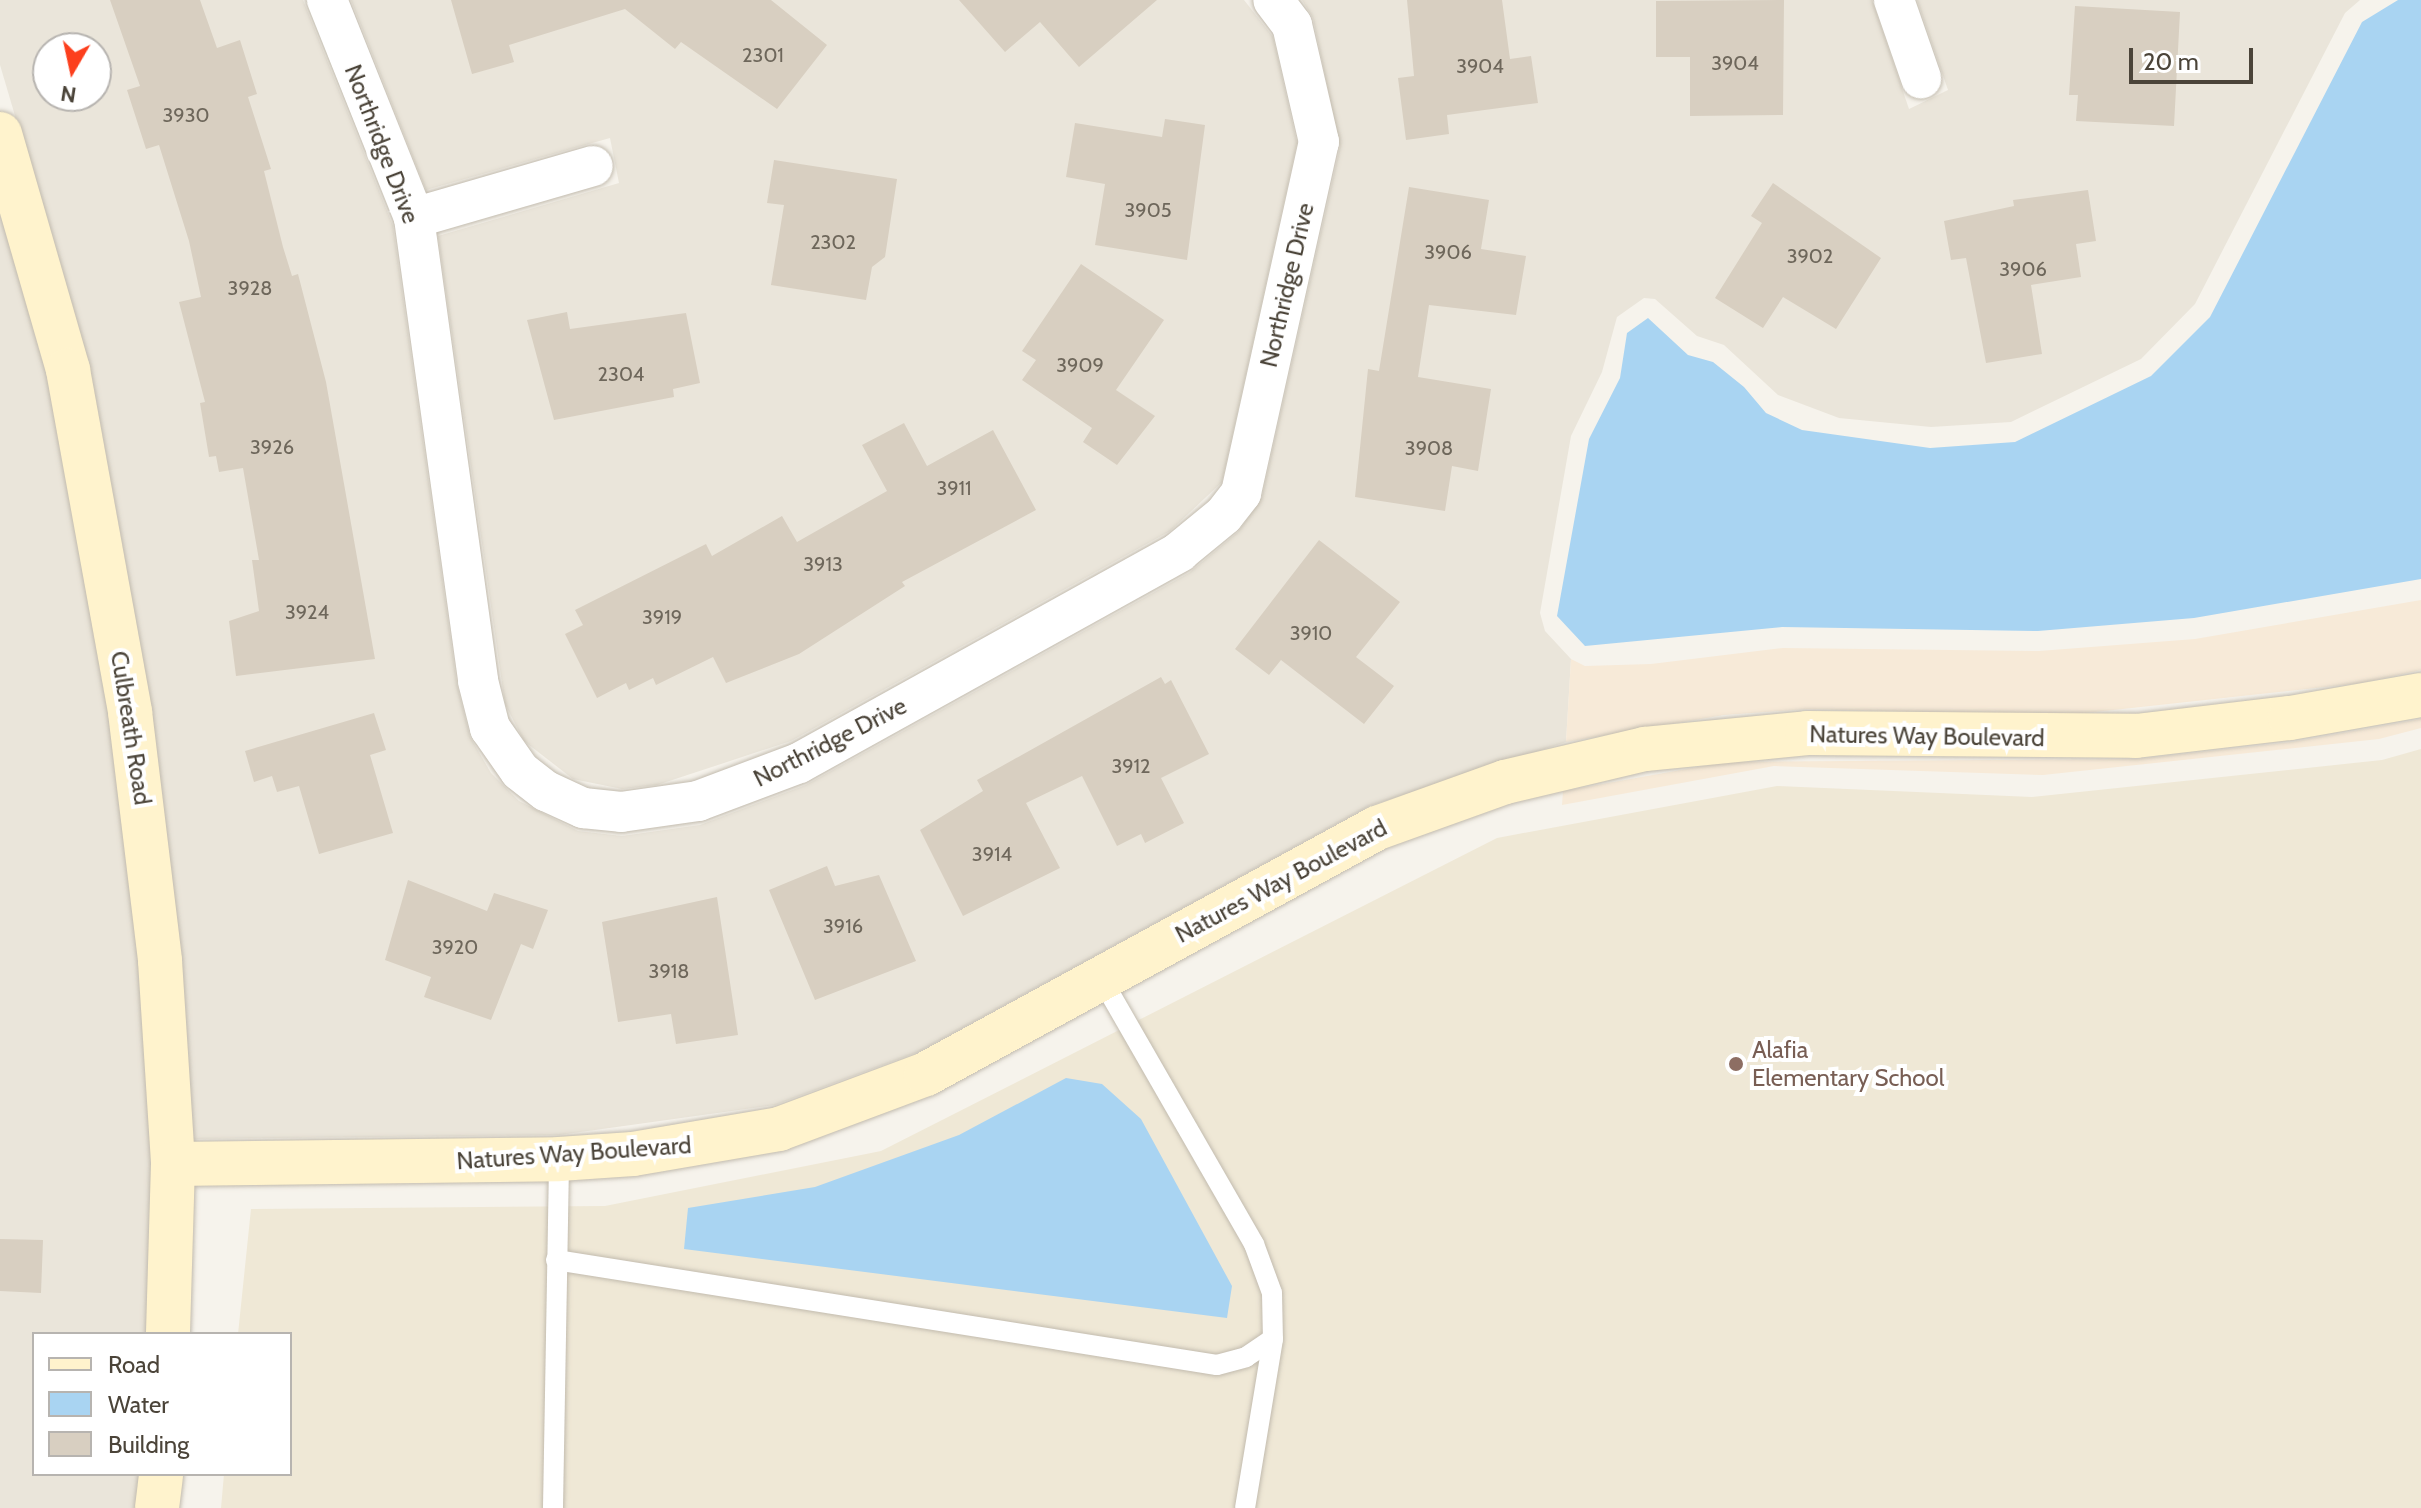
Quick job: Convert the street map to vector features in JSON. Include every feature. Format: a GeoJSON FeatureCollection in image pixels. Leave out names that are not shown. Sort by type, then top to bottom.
{"type":"FeatureCollection","features":[{"type":"Feature","properties":{"kind":"street","name":"Northridge Drive"},"geometry":{"type":"LineString","coordinates":[[327,0],[414,218],[478,681],[490,728],[520,771],[564,801],[621,812],[698,801],[799,763],[1179,552],[1204,535],[1241,493],[1319,142],[1292,25],[1273,0]]}},
{"type":"Feature","properties":{"kind":"street"},"geometry":{"type":"LineString","coordinates":[[1894,0],[1921,78]]}},
{"type":"Feature","properties":{"kind":"street","name":"Culbreath Road"},"geometry":{"type":"LineString","coordinates":[[0,134],[68,370],[130,712],[160,961],[173,1164],[168,1332]]}},
{"type":"Feature","properties":{"kind":"street"},"geometry":{"type":"LineString","coordinates":[[414,218],[593,166]]}},
{"type":"Feature","properties":{"kind":"street","name":"Natures Way Boulevard"},"geometry":{"type":"LineString","coordinates":[[173,1164],[559,1159],[706,1144],[817,1118],[926,1074],[1377,828],[1574,764],[1658,747],[1807,733],[2136,736],[2290,718],[2421,695]]}},
{"type":"Feature","properties":{"kind":"street"},"geometry":{"type":"LineString","coordinates":[[157,1508],[161,1476]]}},
{"type":"Feature","properties":{"kind":"lane"},"geometry":{"type":"LineString","coordinates":[[1101,978],[1254,1244],[1272,1293],[1273,1339],[1245,1508]]}},
{"type":"Feature","properties":{"kind":"lane"},"geometry":{"type":"LineString","coordinates":[[553,1508],[559,1159]]}},
{"type":"Feature","properties":{"kind":"lane"},"geometry":{"type":"LineString","coordinates":[[556,1260],[1217,1365],[1246,1357],[1273,1339]]}},
{"type":"Feature","properties":{"kind":"shaded area"},"geometry":{"type":"Polygon","coordinates":[[[0,0],[303,0],[393,226],[457,685],[470,737],[491,773],[519,801],[578,831],[622,836],[700,825],[806,785],[1189,573],[1238,532],[1262,497],[1340,147],[1313,18],[1302,0],[1872,0],[1909,109],[1948,90],[1917,0],[2360,0],[2345,13],[2195,304],[2141,359],[2011,422],[1931,427],[1839,418],[1778,395],[1724,345],[1697,336],[1655,299],[1644,298],[1617,317],[1602,372],[1571,436],[1540,613],[1545,631],[1571,659],[1566,742],[1369,806],[918,1052],[775,1105],[559,1135],[193,1139],[181,957],[151,707],[88,362],[0,65],[0,0]]]}},
{"type":"Feature","properties":{"kind":"shaded area"},"geometry":{"type":"Polygon","coordinates":[[[351,0],[1244,0],[1273,37],[1297,143],[1222,482],[1170,531],[791,741],[657,785],[622,789],[573,779],[524,741],[505,704],[438,236],[619,183],[610,138],[426,190],[351,0]]]}},
{"type":"Feature","properties":{"kind":"shaded area"},"geometry":{"type":"Polygon","coordinates":[[[0,208],[47,377],[109,716],[139,964],[152,1165],[146,1332],[32,1332],[32,1476],[139,1476],[135,1508],[0,1508],[0,208]]]}},
{"type":"Feature","properties":{"kind":"shaded area"},"geometry":{"type":"Polygon","coordinates":[[[2421,600],[2421,670],[2361,683],[2058,716],[1808,709],[1724,715],[1566,742],[1571,659],[1585,666],[1651,664],[1783,648],[2039,651],[2195,639],[2421,600]]]}},
{"type":"Feature","properties":{"kind":"shaded area"},"geometry":{"type":"Polygon","coordinates":[[[2421,719],[2421,728],[2379,739],[2043,775],[1774,766],[1562,805],[1563,791],[1726,762],[2137,759],[2292,742],[2421,719]]]}},
{"type":"Feature","properties":{"kind":"shaded area","name":"Alafia Elementary School"},"geometry":{"type":"Polygon","coordinates":[[[2421,749],[2421,1508],[221,1508],[224,1476],[292,1476],[292,1332],[238,1332],[251,1209],[605,1206],[881,1151],[1497,838],[1777,786],[2032,797],[2382,760],[2421,749]]]}},
{"type":"Feature","properties":{"kind":"water"},"geometry":{"type":"Polygon","coordinates":[[[2398,0],[2421,0],[2421,579],[2194,618],[2038,631],[1782,627],[1585,646],[1557,616],[1589,439],[1620,378],[1627,333],[1648,318],[1688,355],[1713,362],[1744,387],[1766,413],[1802,430],[1930,448],[2015,442],[2151,376],[2210,317],[2362,22],[2398,0]]]}},
{"type":"Feature","properties":{"kind":"water"},"geometry":{"type":"Polygon","coordinates":[[[1066,1078],[1102,1084],[1141,1119],[1232,1286],[1227,1318],[684,1249],[688,1208],[815,1187],[959,1135],[1066,1078]]]}},
{"type":"Feature","properties":{"kind":"building"},"geometry":{"type":"Polygon","coordinates":[[[110,0],[200,0],[217,48],[240,40],[257,94],[248,97],[271,169],[264,171],[283,247],[292,276],[298,274],[326,382],[375,659],[236,676],[229,621],[259,611],[252,560],[259,560],[243,468],[219,472],[216,456],[209,457],[200,403],[205,402],[179,302],[201,297],[189,241],[159,145],[146,149],[127,90],[140,86],[110,0]]]}},
{"type":"Feature","properties":{"kind":"building"},"geometry":{"type":"Polygon","coordinates":[[[451,0],[771,0],[827,45],[777,109],[681,42],[675,49],[625,9],[509,45],[514,62],[472,74],[451,0]]]}},
{"type":"Feature","properties":{"kind":"building"},"geometry":{"type":"Polygon","coordinates":[[[959,0],[1157,0],[1079,67],[1040,22],[1005,52],[959,0]]]}},
{"type":"Feature","properties":{"kind":"building"},"geometry":{"type":"Polygon","coordinates":[[[1407,0],[1502,0],[1510,59],[1531,56],[1538,103],[1447,115],[1449,134],[1406,140],[1398,78],[1414,76],[1407,0]]]}},
{"type":"Feature","properties":{"kind":"building"},"geometry":{"type":"Polygon","coordinates":[[[1784,0],[1783,115],[1690,116],[1690,57],[1656,57],[1656,1],[1784,0]]]}},
{"type":"Feature","properties":{"kind":"building"},"geometry":{"type":"Polygon","coordinates":[[[2075,6],[2180,12],[2174,126],[2076,121],[2078,95],[2069,95],[2075,6]]]}},
{"type":"Feature","properties":{"kind":"building"},"geometry":{"type":"Polygon","coordinates":[[[1165,119],[1205,125],[1187,260],[1095,245],[1105,184],[1066,177],[1075,123],[1162,137],[1165,119]]]}},
{"type":"Feature","properties":{"kind":"building"},"geometry":{"type":"Polygon","coordinates":[[[774,160],[897,179],[885,257],[872,267],[866,300],[771,285],[784,205],[767,203],[774,160]]]}},
{"type":"Feature","properties":{"kind":"building"},"geometry":{"type":"Polygon","coordinates":[[[1773,183],[1881,258],[1836,329],[1783,297],[1763,328],[1715,298],[1762,223],[1751,216],[1773,183]]]}},
{"type":"Feature","properties":{"kind":"building"},"geometry":{"type":"Polygon","coordinates":[[[1409,187],[1489,200],[1481,249],[1526,256],[1516,315],[1429,305],[1418,377],[1491,389],[1478,471],[1452,466],[1445,511],[1355,497],[1368,369],[1379,371],[1409,187]]]}},
{"type":"Feature","properties":{"kind":"building"},"geometry":{"type":"Polygon","coordinates":[[[2088,190],[2096,241],[2076,244],[2081,277],[2031,285],[2042,354],[1986,363],[1966,258],[1951,260],[1944,221],[2014,206],[2013,200],[2088,190]]]}},
{"type":"Feature","properties":{"kind":"building"},"geometry":{"type":"Polygon","coordinates":[[[1081,264],[1164,320],[1116,390],[1155,416],[1117,465],[1083,442],[1092,428],[1022,380],[1036,360],[1022,351],[1081,264]]]}},
{"type":"Feature","properties":{"kind":"building"},"geometry":{"type":"Polygon","coordinates":[[[567,312],[570,329],[686,313],[700,383],[673,389],[674,397],[554,420],[527,320],[567,312]]]}},
{"type":"Feature","properties":{"kind":"building"},"geometry":{"type":"Polygon","coordinates":[[[904,423],[927,466],[993,430],[1036,510],[902,582],[905,586],[799,654],[726,683],[713,657],[656,685],[653,678],[629,690],[626,683],[597,698],[565,634],[583,625],[575,610],[706,544],[712,556],[782,516],[797,542],[887,491],[862,445],[904,423]]]}},
{"type":"Feature","properties":{"kind":"building"},"geometry":{"type":"Polygon","coordinates":[[[1319,540],[1400,602],[1356,657],[1394,686],[1364,724],[1281,660],[1269,675],[1235,649],[1319,540]]]}},
{"type":"Feature","properties":{"kind":"building"},"geometry":{"type":"Polygon","coordinates":[[[1161,677],[1165,684],[1171,680],[1209,754],[1161,778],[1184,823],[1145,843],[1141,834],[1117,846],[1082,776],[1026,803],[1060,868],[963,916],[920,830],[983,791],[977,780],[1161,677]]]}},
{"type":"Feature","properties":{"kind":"building"},"geometry":{"type":"Polygon","coordinates":[[[374,713],[386,750],[370,755],[393,833],[319,854],[299,786],[277,792],[272,776],[254,782],[245,751],[374,713]]]}},
{"type":"Feature","properties":{"kind":"building"},"geometry":{"type":"Polygon","coordinates":[[[827,866],[835,886],[879,875],[916,961],[815,1000],[769,890],[827,866]]]}},
{"type":"Feature","properties":{"kind":"building"},"geometry":{"type":"Polygon","coordinates":[[[408,880],[487,911],[494,893],[548,910],[533,949],[521,944],[491,1020],[424,997],[431,977],[385,960],[408,880]]]}},
{"type":"Feature","properties":{"kind":"building"},"geometry":{"type":"Polygon","coordinates":[[[717,897],[738,1035],[676,1044],[671,1014],[618,1022],[602,922],[717,897]]]}},
{"type":"Feature","properties":{"kind":"building"},"geometry":{"type":"Polygon","coordinates":[[[0,1239],[43,1240],[41,1293],[0,1291],[0,1239]]]}},
{"type":"Feature","properties":{"kind":"place","name":"Alafia Elementary School"},"geometry":{"type":"Point","coordinates":[1736,1064]}}]}
